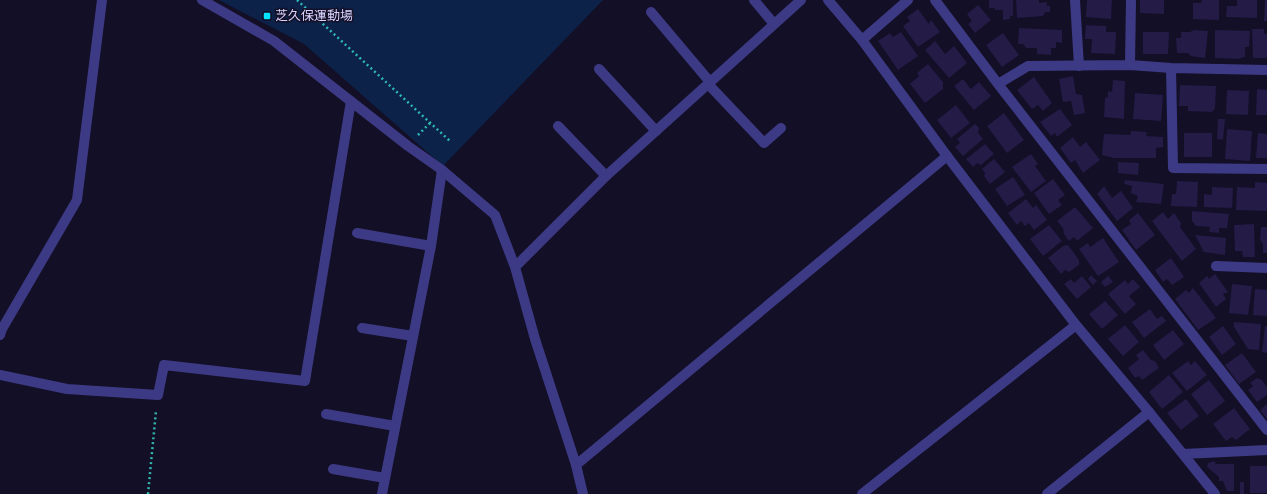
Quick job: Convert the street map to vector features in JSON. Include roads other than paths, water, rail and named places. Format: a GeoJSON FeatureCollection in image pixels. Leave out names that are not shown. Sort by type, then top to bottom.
{"type":"FeatureCollection","features":[{"type":"Feature","properties":{"kind":"street"},"geometry":{"type":"LineString","coordinates":[[1,331],[77,200],[102,0]]}},
{"type":"Feature","properties":{"kind":"street"},"geometry":{"type":"LineString","coordinates":[[202,0],[274,40],[408,146],[442,170],[496,215],[515,267],[535,339],[576,465],[583,494]]}},
{"type":"Feature","properties":{"kind":"street"},"geometry":{"type":"LineString","coordinates":[[754,0],[774,24]]}},
{"type":"Feature","properties":{"kind":"street"},"geometry":{"type":"LineString","coordinates":[[515,267],[606,176],[801,0]]}},
{"type":"Feature","properties":{"kind":"street"},"geometry":{"type":"LineString","coordinates":[[828,0],[862,40],[947,156],[1076,324],[1215,494]]}},
{"type":"Feature","properties":{"kind":"street"},"geometry":{"type":"LineString","coordinates":[[862,40],[908,0]]}},
{"type":"Feature","properties":{"kind":"street"},"geometry":{"type":"LineString","coordinates":[[935,0],[998,84],[1267,430]]}},
{"type":"Feature","properties":{"kind":"street"},"geometry":{"type":"LineString","coordinates":[[1075,0],[1079,66]]}},
{"type":"Feature","properties":{"kind":"street"},"geometry":{"type":"LineString","coordinates":[[1130,65],[1131,0]]}},
{"type":"Feature","properties":{"kind":"street"},"geometry":{"type":"LineString","coordinates":[[651,12],[709,83],[764,143],[781,128]]}},
{"type":"Feature","properties":{"kind":"street"},"geometry":{"type":"LineString","coordinates":[[998,84],[1028,66],[1130,65],[1171,68],[1267,70]]}},
{"type":"Feature","properties":{"kind":"street"},"geometry":{"type":"LineString","coordinates":[[1171,68],[1173,168],[1267,170]]}},
{"type":"Feature","properties":{"kind":"street"},"geometry":{"type":"LineString","coordinates":[[599,69],[656,131]]}},
{"type":"Feature","properties":{"kind":"street"},"geometry":{"type":"LineString","coordinates":[[0,375],[67,389],[158,395],[164,365],[305,381],[352,101]]}},
{"type":"Feature","properties":{"kind":"street"},"geometry":{"type":"LineString","coordinates":[[558,126],[606,176]]}},
{"type":"Feature","properties":{"kind":"street"},"geometry":{"type":"LineString","coordinates":[[576,465],[947,156]]}},
{"type":"Feature","properties":{"kind":"street"},"geometry":{"type":"LineString","coordinates":[[382,494],[430,246],[442,170]]}},
{"type":"Feature","properties":{"kind":"street"},"geometry":{"type":"LineString","coordinates":[[357,233],[430,246]]}},
{"type":"Feature","properties":{"kind":"street"},"geometry":{"type":"LineString","coordinates":[[1216,266],[1267,268]]}},
{"type":"Feature","properties":{"kind":"street"},"geometry":{"type":"LineString","coordinates":[[862,494],[1076,324]]}},
{"type":"Feature","properties":{"kind":"street"},"geometry":{"type":"LineString","coordinates":[[362,328],[413,336]]}},
{"type":"Feature","properties":{"kind":"street"},"geometry":{"type":"LineString","coordinates":[[1047,494],[1149,412]]}},
{"type":"Feature","properties":{"kind":"street"},"geometry":{"type":"LineString","coordinates":[[326,414],[395,426]]}},
{"type":"Feature","properties":{"kind":"street"},"geometry":{"type":"LineString","coordinates":[[1183,454],[1267,450]]}},
{"type":"Feature","properties":{"kind":"street"},"geometry":{"type":"LineString","coordinates":[[333,469],[385,478]]}},
{"type":"Feature","properties":{"kind":"water"},"geometry":{"type":"Polygon","coordinates":[[[219,0],[603,0],[443,166],[304,44],[219,0]]]}},
{"type":"Feature","properties":{"kind":"place","name":"芝久保運動場"},"geometry":{"type":"Point","coordinates":[267,16]}}]}
